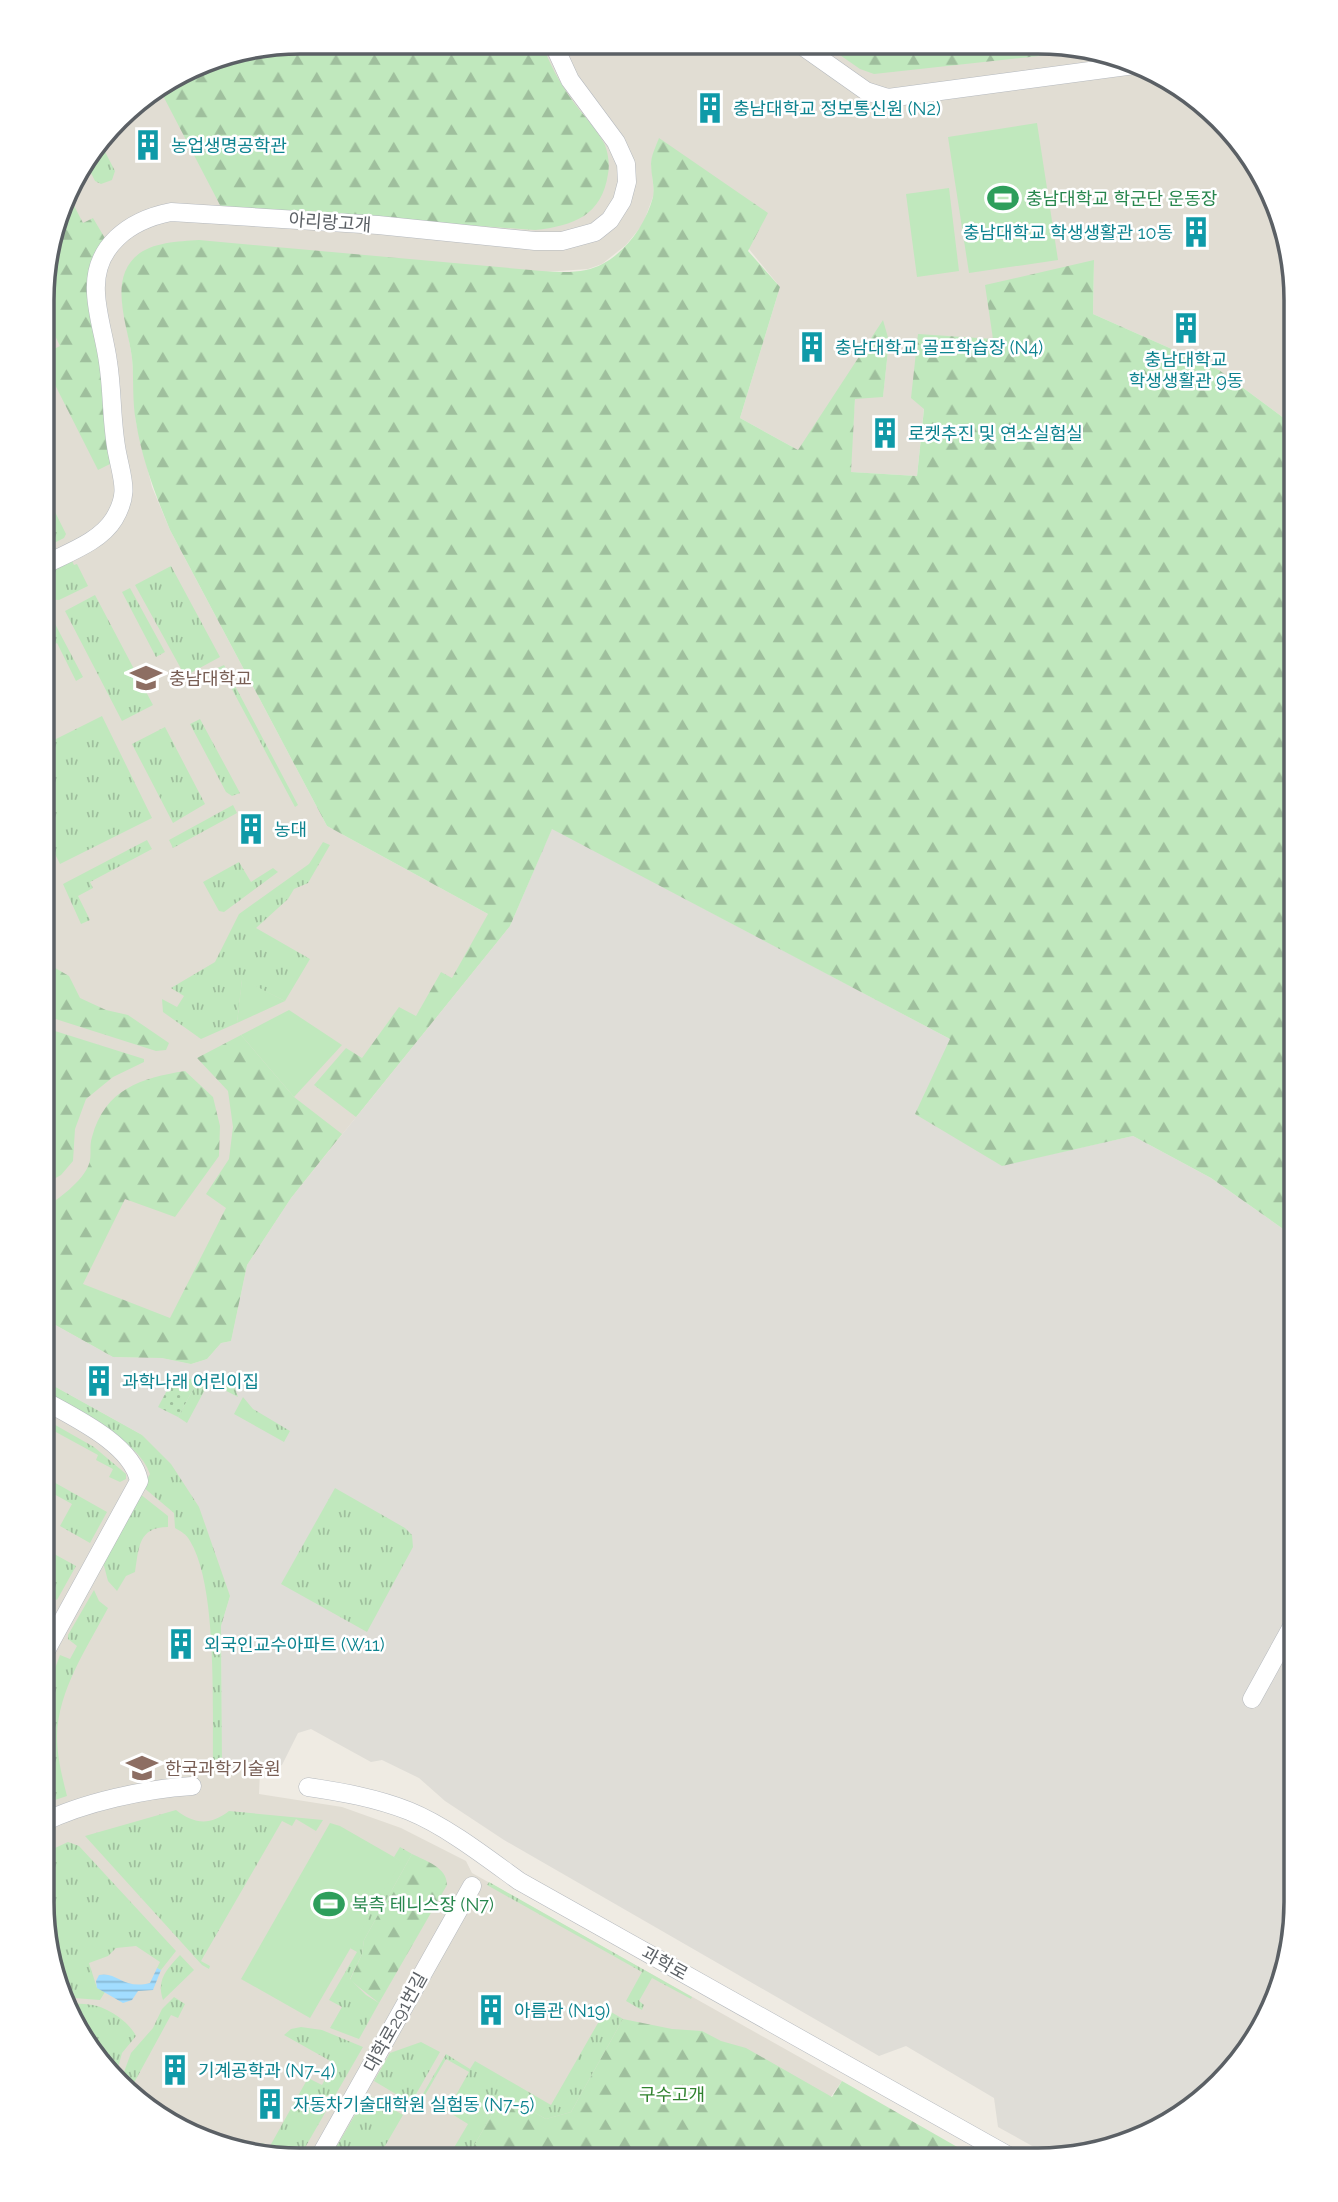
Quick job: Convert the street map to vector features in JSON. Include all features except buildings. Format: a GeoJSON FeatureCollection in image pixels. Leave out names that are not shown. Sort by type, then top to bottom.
{"type":"FeatureCollection","features":[{"type":"Feature","properties":{"kind":"street"},"geometry":{"type":"LineString","coordinates":[[814,54],[866,91],[888,98],[1119,68]]}},
{"type":"Feature","properties":{"kind":"street","name":"아리랑고개"},"geometry":{"type":"LineString","coordinates":[[54,560],[103,533],[115,518],[123,498],[125,481],[118,457],[108,361],[95,290],[99,266],[116,239],[140,220],[172,212],[365,224],[535,241],[562,241],[595,232],[610,220],[622,201],[627,182],[626,164],[617,142],[570,80],[558,55]]}},
{"type":"Feature","properties":{"kind":"street"},"geometry":{"type":"LineString","coordinates":[[54,1407],[103,1436],[136,1468],[139,1481],[54,1636]]}},
{"type":"Feature","properties":{"kind":"street"},"geometry":{"type":"LineString","coordinates":[[1252,1699],[1283,1642]]}},
{"type":"Feature","properties":{"kind":"street"},"geometry":{"type":"LineString","coordinates":[[54,1819],[106,1801],[161,1788],[192,1786]]}},
{"type":"Feature","properties":{"kind":"street","name":"과학로"},"geometry":{"type":"LineString","coordinates":[[308,1787],[354,1794],[410,1811],[469,1844],[519,1881],[995,2148]]}},
{"type":"Feature","properties":{"kind":"street","name":"대학로291번길"},"geometry":{"type":"LineString","coordinates":[[325,2148],[472,1886]]}},
{"type":"Feature","properties":{"kind":"shaded area","name":"충남대학교"},"geometry":{"type":"Polygon","coordinates":[[[284,55],[1070,56],[1132,73],[1161,87],[1200,115],[1233,150],[1251,177],[1271,221],[1282,268],[1284,418],[1219,370],[1093,314],[1094,261],[993,339],[924,408],[917,476],[850,472],[855,398],[883,396],[889,341],[798,450],[740,418],[780,287],[659,139],[651,162],[654,194],[643,224],[626,245],[602,264],[588,269],[122,301],[132,357],[136,422],[152,487],[170,530],[327,826],[510,926],[291,1198],[247,1265],[231,1341],[221,1343],[207,1359],[191,1364],[162,1358],[113,1357],[54,1324],[54,300],[56,268],[67,221],[87,177],[115,138],[150,105],[191,80],[221,67],[284,55]]]}},
{"type":"Feature","properties":{"kind":"shaded area"},"geometry":{"type":"Polygon","coordinates":[[[552,828],[950,1039],[1002,1165],[1133,1136],[1211,1178],[1283,1229],[1282,1934],[1265,1996],[1251,2025],[1233,2052],[1200,2087],[1161,2115],[1117,2135],[1070,2146],[1036,2148],[998,2127],[994,2098],[906,2046],[879,2056],[504,1840],[445,1801],[419,1778],[382,1760],[371,1762],[311,1729],[298,1733],[282,1765],[260,1771],[222,1765],[221,1626],[230,1596],[142,1435],[54,1386],[54,1324],[113,1357],[162,1358],[191,1364],[207,1359],[221,1343],[231,1341],[247,1265],[291,1198],[510,926],[552,828]]]}},
{"type":"Feature","properties":{"kind":"shaded area","name":"한국과학기술원"},"geometry":{"type":"Polygon","coordinates":[[[54,1386],[142,1435],[171,1464],[199,1507],[230,1596],[221,1626],[222,1765],[260,1771],[259,1794],[342,1807],[401,1828],[466,1861],[472,1873],[842,2081],[795,2148],[268,2146],[206,2129],[177,2115],[138,2087],[105,2052],[87,2025],[67,1981],[56,1934],[54,1386]]]}},
{"type":"Feature","properties":{"kind":"green space"},"geometry":{"type":"Polygon","coordinates":[[[839,54],[1050,55],[874,74],[860,69],[839,54]]]}},
{"type":"Feature","properties":{"kind":"green space"},"geometry":{"type":"Polygon","coordinates":[[[547,55],[563,86],[597,132],[608,158],[609,170],[605,188],[593,209],[574,221],[535,230],[221,207],[163,96],[177,87],[221,67],[268,56],[547,55]]]}},
{"type":"Feature","properties":{"kind":"green space","name":"충남대학교 학군단 운동장"},"geometry":{"type":"Polygon","coordinates":[[[1037,123],[1058,260],[969,273],[948,137],[1037,123]]]}},
{"type":"Feature","properties":{"kind":"green space"},"geometry":{"type":"Polygon","coordinates":[[[659,138],[768,213],[748,251],[780,287],[740,418],[798,450],[883,320],[889,341],[883,397],[855,399],[851,472],[917,476],[924,409],[911,398],[918,334],[993,339],[985,285],[1094,260],[1093,314],[1219,370],[1284,418],[1283,1229],[1211,1178],[1133,1136],[1002,1166],[915,1114],[950,1039],[552,829],[510,926],[356,1117],[314,1085],[346,1048],[362,1058],[399,1007],[416,1016],[441,972],[452,978],[488,914],[327,826],[170,530],[155,491],[142,450],[135,414],[132,358],[121,292],[125,272],[131,262],[147,249],[167,243],[199,240],[542,271],[586,270],[620,252],[644,220],[653,197],[651,161],[659,138]]]}},
{"type":"Feature","properties":{"kind":"green space"},"geometry":{"type":"Polygon","coordinates":[[[105,151],[115,171],[112,180],[101,184],[95,181],[90,172],[105,151]]]}},
{"type":"Feature","properties":{"kind":"green space"},"geometry":{"type":"Polygon","coordinates":[[[949,188],[959,271],[917,277],[906,194],[949,188]]]}},
{"type":"Feature","properties":{"kind":"green space"},"geometry":{"type":"Polygon","coordinates":[[[74,205],[83,223],[93,218],[106,240],[101,360],[110,464],[98,470],[54,383],[54,349],[60,346],[54,334],[56,268],[74,205]]]}},
{"type":"Feature","properties":{"kind":"green space"},"geometry":{"type":"Polygon","coordinates":[[[54,510],[66,534],[54,543],[54,510]]]}},
{"type":"Feature","properties":{"kind":"green space"},"geometry":{"type":"Polygon","coordinates":[[[72,561],[74,565],[77,564],[88,586],[59,600],[54,600],[54,570],[72,561]]]}},
{"type":"Feature","properties":{"kind":"green space"},"geometry":{"type":"Polygon","coordinates":[[[171,566],[220,657],[185,676],[135,585],[171,566]]]}},
{"type":"Feature","properties":{"kind":"green space"},"geometry":{"type":"Polygon","coordinates":[[[130,588],[165,652],[156,657],[122,592],[130,588]]]}},
{"type":"Feature","properties":{"kind":"green space"},"geometry":{"type":"Polygon","coordinates":[[[95,595],[153,705],[122,721],[65,611],[95,595]]]}},
{"type":"Feature","properties":{"kind":"green space"},"geometry":{"type":"Polygon","coordinates":[[[54,622],[83,677],[76,681],[57,643],[54,645],[54,622]]]}},
{"type":"Feature","properties":{"kind":"green space"},"geometry":{"type":"Polygon","coordinates":[[[224,665],[298,805],[295,807],[226,678],[219,681],[213,670],[224,665]]]}},
{"type":"Feature","properties":{"kind":"green space"},"geometry":{"type":"Polygon","coordinates":[[[102,716],[152,818],[60,864],[54,852],[54,740],[102,716]]]}},
{"type":"Feature","properties":{"kind":"green space"},"geometry":{"type":"Polygon","coordinates":[[[200,719],[240,793],[232,796],[226,792],[190,724],[200,719]]]}},
{"type":"Feature","properties":{"kind":"green space"},"geometry":{"type":"Polygon","coordinates":[[[165,727],[205,804],[173,823],[132,744],[165,727]]]}},
{"type":"Feature","properties":{"kind":"green space"},"geometry":{"type":"Polygon","coordinates":[[[233,805],[237,813],[173,848],[169,840],[233,805]]]}},
{"type":"Feature","properties":{"kind":"green space"},"geometry":{"type":"Polygon","coordinates":[[[147,840],[152,849],[90,882],[93,888],[78,896],[90,920],[81,924],[63,884],[147,840]]]}},
{"type":"Feature","properties":{"kind":"green space"},"geometry":{"type":"Polygon","coordinates":[[[323,842],[330,845],[308,883],[294,889],[288,899],[256,928],[310,959],[285,1001],[242,980],[237,1023],[201,1039],[163,1012],[162,999],[177,1007],[184,996],[171,988],[215,962],[239,914],[309,864],[323,842]]]}},
{"type":"Feature","properties":{"kind":"green space"},"geometry":{"type":"Polygon","coordinates":[[[239,862],[251,882],[273,868],[278,872],[224,912],[219,911],[203,882],[239,862]]]}},
{"type":"Feature","properties":{"kind":"green space"},"geometry":{"type":"Polygon","coordinates":[[[54,967],[69,976],[80,998],[106,1010],[128,1015],[169,1043],[166,1050],[156,1051],[54,1019],[54,967]]]}},
{"type":"Feature","properties":{"kind":"green space"},"geometry":{"type":"Polygon","coordinates":[[[242,979],[285,1001],[237,1023],[242,979]]]}},
{"type":"Feature","properties":{"kind":"green space"},"geometry":{"type":"Polygon","coordinates":[[[289,1010],[342,1045],[294,1097],[241,1035],[289,1010]]]}},
{"type":"Feature","properties":{"kind":"green space"},"geometry":{"type":"Polygon","coordinates":[[[55,1031],[144,1059],[144,1062],[113,1077],[86,1099],[75,1129],[73,1161],[54,1179],[55,1031]]]}},
{"type":"Feature","properties":{"kind":"green space"},"geometry":{"type":"Polygon","coordinates":[[[241,1035],[294,1097],[342,1134],[291,1198],[247,1265],[231,1341],[221,1343],[207,1359],[191,1364],[162,1358],[113,1357],[54,1324],[54,1201],[86,1170],[90,1161],[91,1140],[98,1121],[106,1107],[127,1089],[140,1082],[185,1071],[213,1097],[220,1126],[219,1156],[175,1217],[125,1199],[83,1284],[170,1318],[226,1208],[206,1194],[229,1159],[233,1127],[228,1091],[197,1058],[241,1035]]]}},
{"type":"Feature","properties":{"kind":"green space"},"geometry":{"type":"Polygon","coordinates":[[[209,1376],[232,1380],[238,1397],[209,1382],[187,1423],[178,1417],[195,1386],[183,1380],[209,1376]]]}},
{"type":"Feature","properties":{"kind":"green space"},"geometry":{"type":"Polygon","coordinates":[[[177,1380],[195,1386],[178,1417],[158,1407],[171,1383],[177,1380]]]}},
{"type":"Feature","properties":{"kind":"green space"},"geometry":{"type":"Polygon","coordinates":[[[54,1386],[142,1435],[171,1464],[199,1507],[230,1596],[221,1626],[222,1765],[213,1764],[212,1649],[199,1562],[190,1541],[184,1533],[175,1528],[174,1513],[143,1487],[150,1474],[144,1462],[119,1437],[54,1396],[54,1386]]]}},
{"type":"Feature","properties":{"kind":"green space"},"geometry":{"type":"Polygon","coordinates":[[[243,1397],[253,1409],[290,1431],[284,1442],[234,1414],[243,1397]]]}},
{"type":"Feature","properties":{"kind":"green space"},"geometry":{"type":"Polygon","coordinates":[[[54,1424],[94,1447],[126,1474],[126,1479],[120,1482],[109,1477],[113,1469],[96,1460],[98,1455],[54,1431],[54,1424]]]}},
{"type":"Feature","properties":{"kind":"green space"},"geometry":{"type":"Polygon","coordinates":[[[54,1482],[107,1512],[90,1543],[60,1526],[72,1504],[54,1494],[54,1482]]]}},
{"type":"Feature","properties":{"kind":"green space"},"geometry":{"type":"Polygon","coordinates":[[[335,1488],[405,1528],[412,1535],[413,1547],[367,1632],[281,1584],[335,1488]]]}},
{"type":"Feature","properties":{"kind":"green space"},"geometry":{"type":"Polygon","coordinates":[[[140,1494],[168,1516],[168,1527],[158,1528],[145,1535],[139,1547],[135,1572],[126,1576],[117,1591],[108,1581],[103,1562],[140,1494]]]}},
{"type":"Feature","properties":{"kind":"green space"},"geometry":{"type":"Polygon","coordinates":[[[54,1554],[76,1566],[57,1600],[54,1598],[54,1554]]]}},
{"type":"Feature","properties":{"kind":"green space"},"geometry":{"type":"Polygon","coordinates":[[[94,1590],[99,1601],[108,1608],[75,1670],[62,1702],[57,1736],[67,1796],[54,1800],[54,1671],[60,1655],[70,1659],[77,1646],[68,1639],[94,1590]]]}},
{"type":"Feature","properties":{"kind":"green space"},"geometry":{"type":"Polygon","coordinates":[[[176,1810],[196,1821],[216,1819],[229,1811],[323,1820],[316,1831],[296,1819],[292,1826],[282,1821],[201,1961],[210,1966],[209,1969],[202,1965],[85,1836],[176,1810]]]}},
{"type":"Feature","properties":{"kind":"green space","name":"북측 테니스장 (N7)"},"geometry":{"type":"Polygon","coordinates":[[[330,1823],[401,1861],[310,2018],[241,1979],[330,1823]]]}},
{"type":"Feature","properties":{"kind":"green space"},"geometry":{"type":"Polygon","coordinates":[[[68,1842],[79,1846],[176,1951],[161,1970],[157,1968],[160,1962],[136,1946],[116,1948],[108,1956],[89,1963],[97,1988],[105,1992],[100,2000],[74,1998],[56,1934],[54,1848],[68,1842]]]}},
{"type":"Feature","properties":{"kind":"green space"},"geometry":{"type":"Polygon","coordinates":[[[400,1847],[412,1854],[364,1940],[362,1954],[350,1979],[366,1995],[379,2003],[359,2039],[330,2028],[342,2007],[329,2000],[357,1952],[350,1948],[400,1861],[394,1857],[400,1847]]]}},
{"type":"Feature","properties":{"kind":"green space"},"geometry":{"type":"Polygon","coordinates":[[[412,1854],[440,1869],[447,1885],[379,2003],[350,1980],[362,1954],[364,1940],[412,1854]]]}},
{"type":"Feature","properties":{"kind":"green space"},"geometry":{"type":"Polygon","coordinates":[[[489,1882],[692,1997],[691,1999],[652,1978],[639,2001],[644,2005],[642,2010],[626,2001],[642,1972],[487,1885],[489,1882]]]}},
{"type":"Feature","properties":{"kind":"green space"},"geometry":{"type":"Polygon","coordinates":[[[180,1955],[194,1970],[163,2000],[162,1981],[167,1970],[180,1955]]]}},
{"type":"Feature","properties":{"kind":"green space"},"geometry":{"type":"Polygon","coordinates":[[[174,1997],[185,2004],[178,2018],[171,2015],[134,2083],[123,2073],[131,2053],[153,2028],[162,2009],[174,1997]]]}},
{"type":"Feature","properties":{"kind":"green space"},"geometry":{"type":"Polygon","coordinates":[[[77,2004],[102,2008],[129,2026],[136,2036],[122,2053],[118,2067],[87,2025],[77,2004]]]}},
{"type":"Feature","properties":{"kind":"green space"},"geometry":{"type":"Polygon","coordinates":[[[606,2009],[623,2019],[571,2112],[546,2119],[503,2095],[473,2148],[454,2148],[468,2124],[447,2111],[469,2072],[446,2059],[418,2107],[416,2106],[446,2054],[470,2069],[475,2061],[551,2105],[606,2009]]]}},
{"type":"Feature","properties":{"kind":"green space","name":"구수고개"},"geometry":{"type":"Polygon","coordinates":[[[623,2019],[672,2029],[702,2031],[721,2041],[746,2048],[832,2097],[842,2081],[959,2148],[473,2148],[503,2095],[546,2119],[571,2112],[623,2019]]]}},
{"type":"Feature","properties":{"kind":"green space"},"geometry":{"type":"Polygon","coordinates":[[[301,2027],[322,2030],[363,2047],[305,2148],[268,2146],[261,2145],[270,2146],[308,2078],[322,2085],[334,2063],[284,2035],[291,2029],[301,2027]]]}},
{"type":"Feature","properties":{"kind":"green space"},"geometry":{"type":"Polygon","coordinates":[[[421,2042],[440,2052],[411,2103],[374,2081],[390,2053],[421,2042]]]}},
{"type":"Feature","properties":{"kind":"green space"},"geometry":{"type":"Polygon","coordinates":[[[367,2094],[403,2115],[384,2148],[336,2148],[367,2094]]]}},
{"type":"Feature","properties":{"kind":"water"},"geometry":{"type":"Polygon","coordinates":[[[157,1968],[161,1970],[153,1990],[138,1991],[132,2000],[123,2003],[97,1988],[99,1975],[105,1974],[133,1984],[150,1983],[157,1968]]]}},
{"type":"Feature","properties":{"kind":"place","name":"충남대학교 정보통신원 (N2)"},"geometry":{"type":"Point","coordinates":[710,108]}},
{"type":"Feature","properties":{"kind":"place","name":"농업생명공학관"},"geometry":{"type":"Point","coordinates":[148,145]}},
{"type":"Feature","properties":{"kind":"place","name":"충남대학교 학군단 운동장"},"geometry":{"type":"Point","coordinates":[1003,198]}},
{"type":"Feature","properties":{"kind":"place","name":"충남대학교 학생생활관 10동"},"geometry":{"type":"Point","coordinates":[1196,232]}},
{"type":"Feature","properties":{"kind":"place","name":"충남대학교 학생생활관 9동"},"geometry":{"type":"Point","coordinates":[1186,328]}},
{"type":"Feature","properties":{"kind":"place","name":"충남대학교 골프학습장 (N4)"},"geometry":{"type":"Point","coordinates":[812,347]}},
{"type":"Feature","properties":{"kind":"place","name":"로켓추진 및 연소실험실"},"geometry":{"type":"Point","coordinates":[885,433]}},
{"type":"Feature","properties":{"kind":"place","name":"충남대학교"},"geometry":{"type":"Point","coordinates":[146,678]}},
{"type":"Feature","properties":{"kind":"place","name":"농대"},"geometry":{"type":"Point","coordinates":[251,829]}},
{"type":"Feature","properties":{"kind":"place","name":"과학나래 어린이집"},"geometry":{"type":"Point","coordinates":[99,1381]}},
{"type":"Feature","properties":{"kind":"place","name":"외국인교수아파트 (W11)"},"geometry":{"type":"Point","coordinates":[181,1644]}},
{"type":"Feature","properties":{"kind":"place","name":"한국과학기술원"},"geometry":{"type":"Point","coordinates":[142,1768]}},
{"type":"Feature","properties":{"kind":"place","name":"북측 테니스장 (N7)"},"geometry":{"type":"Point","coordinates":[329,1904]}},
{"type":"Feature","properties":{"kind":"place","name":"아름관 (N19)"},"geometry":{"type":"Point","coordinates":[491,2010]}},
{"type":"Feature","properties":{"kind":"place","name":"기계공학과 (N7-4)"},"geometry":{"type":"Point","coordinates":[175,2070]}},
{"type":"Feature","properties":{"kind":"place","name":"자동차기술대학원 실험동 (N7-5)"},"geometry":{"type":"Point","coordinates":[270,2104]}}]}
